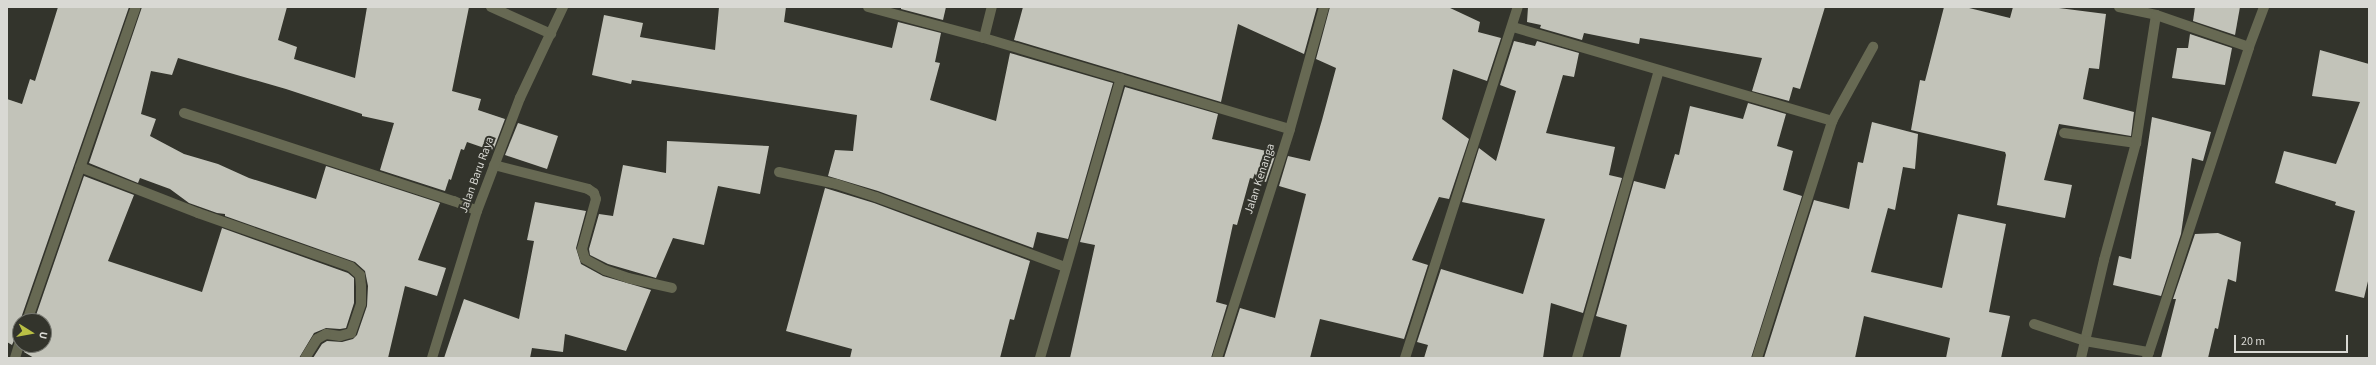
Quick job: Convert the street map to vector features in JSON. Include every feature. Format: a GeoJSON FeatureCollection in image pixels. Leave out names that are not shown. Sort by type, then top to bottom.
{"type":"FeatureCollection","features":[{"type":"Feature","properties":{"kind":"street"},"geometry":{"type":"LineString","coordinates":[[30,313],[136,7]]}},
{"type":"Feature","properties":{"kind":"street"},"geometry":{"type":"LineString","coordinates":[[491,7],[551,34]]}},
{"type":"Feature","properties":{"kind":"street","name":"Jalan Baru Raya"},"geometry":{"type":"LineString","coordinates":[[432,358],[477,211],[494,165],[520,98],[563,7]]}},
{"type":"Feature","properties":{"kind":"street"},"geometry":{"type":"LineString","coordinates":[[868,7],[984,38],[1290,129]]}},
{"type":"Feature","properties":{"kind":"street"},"geometry":{"type":"LineString","coordinates":[[984,38],[992,7]]}},
{"type":"Feature","properties":{"kind":"street","name":"Jalan Kenanga"},"geometry":{"type":"LineString","coordinates":[[1217,358],[1290,129],[1324,7]]}},
{"type":"Feature","properties":{"kind":"street"},"geometry":{"type":"LineString","coordinates":[[1405,358],[1513,27],[1518,7]]}},
{"type":"Feature","properties":{"kind":"street"},"geometry":{"type":"LineString","coordinates":[[2119,7],[2156,15],[2249,47]]}},
{"type":"Feature","properties":{"kind":"street"},"geometry":{"type":"LineString","coordinates":[[2034,324],[2085,341],[2148,355],[2249,47],[2264,7]]}},
{"type":"Feature","properties":{"kind":"street"},"geometry":{"type":"LineString","coordinates":[[2081,358],[2104,260],[2136,143],[2156,15]]}},
{"type":"Feature","properties":{"kind":"street"},"geometry":{"type":"LineString","coordinates":[[1513,27],[1832,121]]}},
{"type":"Feature","properties":{"kind":"street"},"geometry":{"type":"LineString","coordinates":[[1757,358],[1832,121],[1873,47]]}},
{"type":"Feature","properties":{"kind":"street"},"geometry":{"type":"LineString","coordinates":[[1577,358],[1659,71]]}},
{"type":"Feature","properties":{"kind":"street"},"geometry":{"type":"LineString","coordinates":[[1040,358],[1065,267],[1121,78]]}},
{"type":"Feature","properties":{"kind":"street"},"geometry":{"type":"LineString","coordinates":[[184,113],[447,198],[477,211]]}},
{"type":"Feature","properties":{"kind":"street"},"geometry":{"type":"LineString","coordinates":[[2064,133],[2136,143]]}},
{"type":"Feature","properties":{"kind":"street"},"geometry":{"type":"LineString","coordinates":[[494,165],[588,189],[594,192],[596,199],[582,249],[585,259],[606,270],[628,278],[672,288]]}},
{"type":"Feature","properties":{"kind":"street"},"geometry":{"type":"LineString","coordinates":[[80,167],[198,213],[351,267],[360,275],[361,286],[361,304],[351,333],[340,336],[326,334],[322,336],[318,339],[305,358]]}},
{"type":"Feature","properties":{"kind":"street"},"geometry":{"type":"LineString","coordinates":[[779,172],[836,184],[876,197],[1065,267]]}},
{"type":"Feature","properties":{"kind":"building"},"geometry":{"type":"Polygon","coordinates":[[[58,7],[129,7],[23,313],[12,313],[12,345],[7,342],[7,99],[22,104],[30,79],[35,81],[58,7]]]}},
{"type":"Feature","properties":{"kind":"building"},"geometry":{"type":"Polygon","coordinates":[[[142,7],[287,7],[278,40],[297,47],[294,59],[355,78],[367,7],[469,7],[452,91],[481,99],[478,110],[505,119],[493,151],[467,142],[464,150],[461,149],[451,180],[449,179],[445,191],[380,170],[394,123],[362,116],[362,114],[286,89],[178,58],[172,75],[151,71],[141,114],[156,119],[150,136],[184,154],[218,164],[249,178],[316,199],[326,166],[440,203],[418,260],[446,268],[437,296],[405,286],[388,358],[313,358],[322,344],[327,341],[342,342],[353,339],[357,335],[367,306],[368,286],[365,271],[355,262],[225,216],[225,214],[217,213],[189,203],[170,189],[140,178],[138,183],[89,163],[142,7]]]}},
{"type":"Feature","properties":{"kind":"building"},"geometry":{"type":"Polygon","coordinates":[[[719,7],[786,7],[784,22],[892,48],[898,22],[941,33],[935,62],[940,63],[930,100],[996,121],[1010,53],[1113,83],[1068,239],[1037,232],[1033,248],[878,191],[828,176],[835,150],[853,151],[857,115],[632,80],[631,84],[592,75],[604,15],[643,23],[640,37],[715,50],[719,7]]]}},
{"type":"Feature","properties":{"kind":"building"},"geometry":{"type":"Polygon","coordinates":[[[901,7],[946,7],[943,20],[901,9],[901,7]]]}},
{"type":"Feature","properties":{"kind":"building"},"geometry":{"type":"Polygon","coordinates":[[[1023,7],[1317,7],[1304,54],[1238,24],[1221,102],[1014,40],[1023,7]]]}},
{"type":"Feature","properties":{"kind":"building"},"geometry":{"type":"Polygon","coordinates":[[[1330,7],[1448,7],[1480,22],[1478,32],[1501,38],[1487,81],[1453,69],[1442,119],[1469,139],[1449,199],[1439,197],[1412,260],[1428,265],[1404,339],[1320,319],[1310,358],[1224,358],[1240,308],[1275,318],[1306,194],[1279,186],[1288,156],[1310,161],[1322,120],[1336,68],[1316,59],[1330,7]]]}},
{"type":"Feature","properties":{"kind":"building"},"geometry":{"type":"Polygon","coordinates":[[[1528,7],[1825,7],[1800,89],[1793,87],[1789,101],[1752,91],[1762,58],[1640,38],[1639,44],[1584,33],[1582,40],[1540,28],[1541,25],[1527,22],[1528,7]]]}},
{"type":"Feature","properties":{"kind":"building"},"geometry":{"type":"Polygon","coordinates":[[[1944,7],[1965,7],[2010,18],[2013,7],[2051,7],[2106,14],[2099,69],[2089,68],[2083,99],[2134,112],[2131,136],[2059,124],[2044,180],[2072,185],[2065,218],[1997,205],[2006,155],[2005,152],[1911,130],[1920,80],[1925,81],[1944,7]]]}},
{"type":"Feature","properties":{"kind":"building"},"geometry":{"type":"Polygon","coordinates":[[[2195,7],[2240,7],[2235,35],[2193,21],[2195,7]]]}},
{"type":"Feature","properties":{"kind":"building"},"geometry":{"type":"Polygon","coordinates":[[[2190,34],[2232,48],[2225,85],[2172,78],[2177,48],[2188,48],[2190,34]]]}},
{"type":"Feature","properties":{"kind":"building"},"geometry":{"type":"Polygon","coordinates":[[[1514,41],[1535,46],[1537,41],[1579,53],[1574,77],[1563,75],[1546,133],[1615,147],[1609,175],[1622,178],[1583,313],[1551,303],[1543,358],[1424,358],[1428,345],[1417,342],[1441,269],[1523,294],[1545,219],[1462,202],[1479,148],[1496,161],[1516,91],[1500,85],[1514,41]]]}},
{"type":"Feature","properties":{"kind":"building"},"geometry":{"type":"Polygon","coordinates":[[[2320,50],[2369,64],[2369,277],[2364,298],[2335,291],[2355,211],[2335,205],[2336,202],[2275,183],[2284,151],[2336,164],[2360,102],[2312,96],[2320,50]]]}},
{"type":"Feature","properties":{"kind":"building"},"geometry":{"type":"Polygon","coordinates":[[[1125,87],[1218,114],[1212,139],[1276,153],[1266,182],[1250,178],[1237,225],[1233,224],[1216,302],[1227,305],[1211,358],[1070,358],[1095,245],[1080,242],[1125,87]]]}},
{"type":"Feature","properties":{"kind":"building"},"geometry":{"type":"Polygon","coordinates":[[[1748,103],[1786,114],[1777,146],[1793,151],[1783,190],[1802,196],[1751,358],[1620,358],[1627,325],[1596,316],[1634,181],[1665,189],[1675,154],[1679,155],[1690,106],[1743,119],[1748,103]]]}},
{"type":"Feature","properties":{"kind":"building"},"geometry":{"type":"Polygon","coordinates":[[[2152,117],[2211,132],[2203,161],[2192,158],[2181,234],[2161,296],[2113,285],[2119,256],[2131,259],[2152,117]]]}},
{"type":"Feature","properties":{"kind":"building"},"geometry":{"type":"Polygon","coordinates":[[[1872,122],[1918,134],[1915,169],[1903,167],[1895,210],[1888,208],[1871,272],[1942,288],[1958,214],[2006,224],[1989,312],[2010,316],[2001,358],[1946,358],[1950,338],[1864,316],[1855,358],[1764,358],[1814,200],[1849,209],[1858,162],[1863,163],[1872,122]]]}},
{"type":"Feature","properties":{"kind":"building"},"geometry":{"type":"Polygon","coordinates":[[[518,123],[558,136],[547,169],[505,155],[518,123]]]}},
{"type":"Feature","properties":{"kind":"building"},"geometry":{"type":"Polygon","coordinates":[[[667,141],[769,146],[760,194],[718,186],[704,245],[673,238],[656,278],[608,264],[590,255],[589,249],[599,214],[613,216],[623,165],[666,173],[667,141]]]}},
{"type":"Feature","properties":{"kind":"building"},"geometry":{"type":"Polygon","coordinates":[[[84,176],[134,195],[108,261],[202,292],[222,228],[348,273],[354,278],[354,303],[346,328],[326,328],[314,333],[299,358],[34,358],[26,353],[52,353],[52,313],[37,313],[84,176]]]}},
{"type":"Feature","properties":{"kind":"building"},"geometry":{"type":"Polygon","coordinates":[[[825,188],[874,203],[1030,261],[1014,320],[1010,319],[1000,358],[850,358],[852,349],[786,331],[825,188]]]}},
{"type":"Feature","properties":{"kind":"building"},"geometry":{"type":"Polygon","coordinates":[[[535,202],[586,211],[576,248],[581,264],[603,276],[651,290],[626,351],[565,334],[563,352],[532,348],[530,358],[444,358],[464,299],[519,319],[534,241],[527,240],[535,202]]]}},
{"type":"Feature","properties":{"kind":"building"},"geometry":{"type":"Polygon","coordinates":[[[2218,233],[2241,242],[2236,282],[2228,279],[2218,329],[2215,328],[2208,358],[2161,358],[2176,299],[2173,299],[2195,234],[2218,233]]]}}]}
